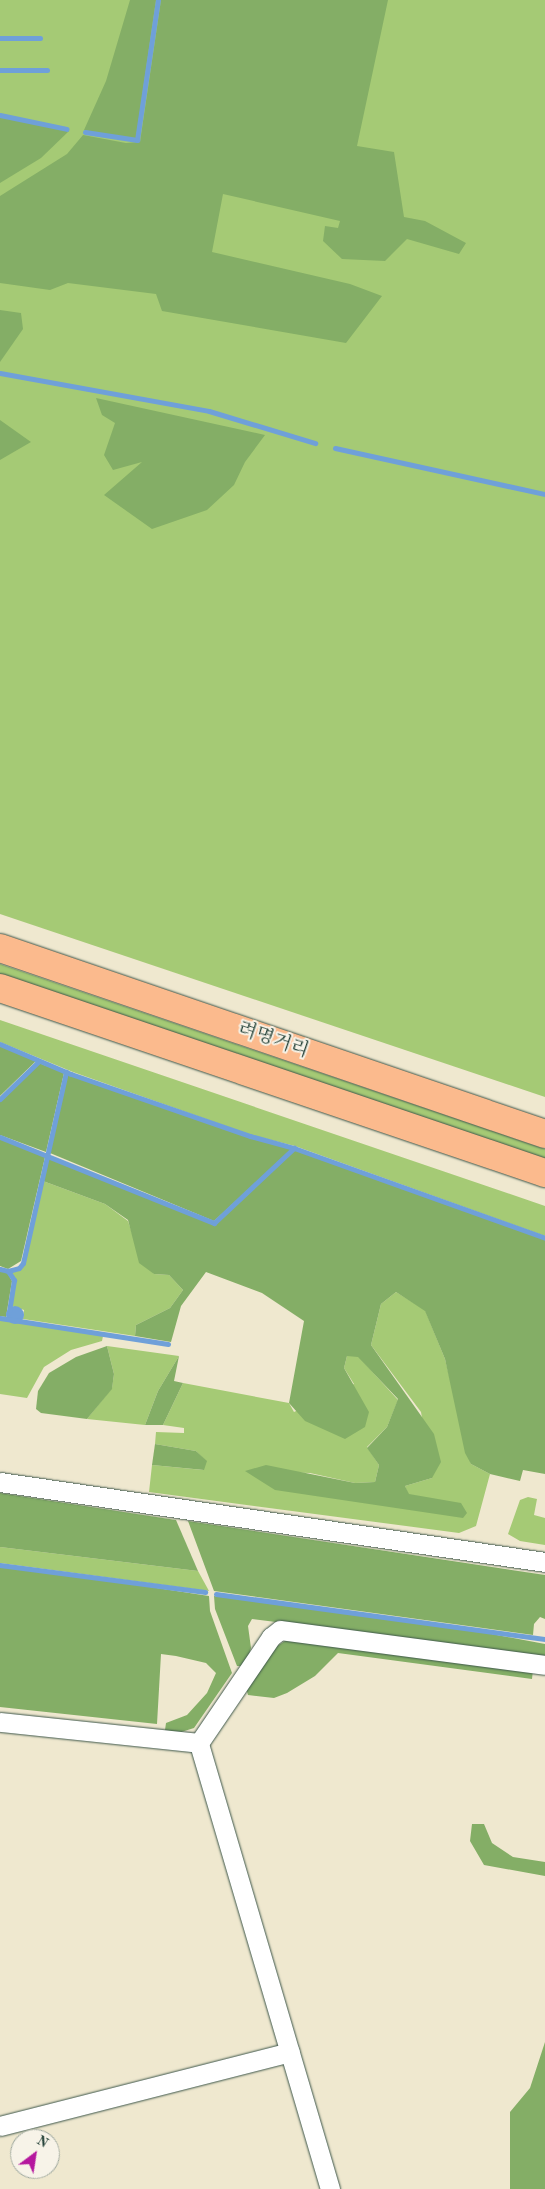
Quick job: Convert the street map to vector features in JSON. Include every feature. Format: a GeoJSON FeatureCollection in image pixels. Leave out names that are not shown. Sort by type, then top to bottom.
{"type":"FeatureCollection","features":[{"type":"Feature","properties":{"kind":"main road","name":"려명거리"},"geometry":{"type":"LineString","coordinates":[[0,948],[545,1134]]}},
{"type":"Feature","properties":{"kind":"main road","name":"려명거리"},"geometry":{"type":"LineString","coordinates":[[0,988],[545,1173]]}},
{"type":"Feature","properties":{"kind":"street"},"geometry":{"type":"LineString","coordinates":[[0,1482],[545,1562]]}},
{"type":"Feature","properties":{"kind":"street"},"geometry":{"type":"LineString","coordinates":[[199,1743],[271,1636],[280,1630],[545,1664]]}},
{"type":"Feature","properties":{"kind":"street"},"geometry":{"type":"LineString","coordinates":[[0,1722],[199,1743]]}},
{"type":"Feature","properties":{"kind":"street"},"geometry":{"type":"LineString","coordinates":[[199,1743],[330,2189]]}},
{"type":"Feature","properties":{"kind":"street"},"geometry":{"type":"LineString","coordinates":[[0,2126],[290,2052]]}},
{"type":"Feature","properties":{"kind":"green space"},"geometry":{"type":"Polygon","coordinates":[[[0,0],[545,0],[545,1097],[0,914],[0,0]]]}},
{"type":"Feature","properties":{"kind":"green space"},"geometry":{"type":"Polygon","coordinates":[[[130,0],[156,0],[136,138],[128,139],[84,130],[106,81],[130,0]]]}},
{"type":"Feature","properties":{"kind":"green space"},"geometry":{"type":"Polygon","coordinates":[[[161,0],[388,0],[357,146],[394,152],[404,217],[425,221],[466,243],[459,254],[407,239],[385,261],[342,259],[323,241],[325,226],[338,228],[340,221],[223,194],[212,252],[350,284],[382,296],[346,343],[162,311],[156,294],[68,283],[50,290],[0,283],[0,196],[67,154],[83,135],[126,143],[140,142],[161,0]]]}},
{"type":"Feature","properties":{"kind":"green space"},"geometry":{"type":"Polygon","coordinates":[[[0,117],[69,131],[41,158],[0,183],[0,117]]]}},
{"type":"Feature","properties":{"kind":"green space"},"geometry":{"type":"Polygon","coordinates":[[[0,310],[21,313],[23,329],[0,362],[0,310]]]}},
{"type":"Feature","properties":{"kind":"green space"},"geometry":{"type":"Polygon","coordinates":[[[96,398],[265,435],[245,462],[234,485],[207,510],[152,529],[104,495],[142,462],[113,470],[104,455],[115,423],[102,415],[96,398]]]}},
{"type":"Feature","properties":{"kind":"green space"},"geometry":{"type":"Polygon","coordinates":[[[0,420],[31,442],[0,460],[0,420]]]}},
{"type":"Feature","properties":{"kind":"green space"},"geometry":{"type":"Polygon","coordinates":[[[0,964],[545,1149],[545,1161],[0,976],[0,964]]]}},
{"type":"Feature","properties":{"kind":"green space"},"geometry":{"type":"Polygon","coordinates":[[[0,1020],[545,1206],[545,1236],[295,1146],[251,1135],[73,1072],[0,1042],[0,1020]]]}},
{"type":"Feature","properties":{"kind":"green space"},"geometry":{"type":"Polygon","coordinates":[[[0,1046],[36,1061],[0,1096],[0,1046]]]}},
{"type":"Feature","properties":{"kind":"green space"},"geometry":{"type":"Polygon","coordinates":[[[39,1063],[64,1073],[46,1152],[0,1135],[0,1101],[39,1063]]]}},
{"type":"Feature","properties":{"kind":"green space"},"geometry":{"type":"Polygon","coordinates":[[[67,1074],[250,1138],[292,1149],[214,1221],[50,1153],[67,1074]]]}},
{"type":"Feature","properties":{"kind":"green space"},"geometry":{"type":"Polygon","coordinates":[[[0,1139],[45,1157],[21,1261],[8,1269],[0,1266],[0,1139]]]}},
{"type":"Feature","properties":{"kind":"green space"},"geometry":{"type":"Polygon","coordinates":[[[294,1150],[545,1239],[545,1474],[523,1470],[520,1481],[490,1474],[471,1464],[465,1453],[445,1359],[425,1311],[396,1292],[381,1304],[371,1345],[434,1434],[441,1462],[432,1478],[405,1486],[409,1494],[461,1503],[467,1513],[463,1518],[275,1490],[245,1471],[266,1465],[355,1483],[375,1482],[379,1465],[367,1448],[387,1427],[398,1399],[358,1357],[347,1356],[344,1368],[369,1412],[365,1427],[345,1439],[305,1421],[289,1403],[304,1321],[262,1293],[206,1272],[181,1306],[171,1342],[135,1336],[136,1325],[170,1308],[183,1290],[169,1275],[154,1274],[139,1263],[128,1220],[105,1204],[43,1181],[48,1157],[214,1225],[294,1150]]]}},
{"type":"Feature","properties":{"kind":"green space"},"geometry":{"type":"Polygon","coordinates":[[[43,1181],[105,1204],[128,1221],[134,1239],[154,1274],[169,1275],[183,1290],[170,1308],[136,1325],[135,1336],[23,1319],[24,1310],[11,1306],[15,1280],[11,1272],[20,1270],[25,1263],[43,1181]]]}},
{"type":"Feature","properties":{"kind":"green space"},"geometry":{"type":"Polygon","coordinates":[[[0,1271],[7,1272],[12,1281],[6,1317],[0,1316],[0,1271]]]}},
{"type":"Feature","properties":{"kind":"green space"},"geometry":{"type":"Polygon","coordinates":[[[396,1292],[425,1310],[445,1359],[471,1464],[490,1474],[476,1526],[459,1533],[149,1492],[152,1465],[203,1470],[206,1461],[196,1451],[155,1444],[156,1432],[184,1433],[184,1428],[163,1425],[183,1383],[289,1403],[294,1412],[354,1384],[344,1368],[347,1356],[358,1356],[398,1400],[387,1427],[367,1447],[379,1465],[375,1482],[355,1483],[310,1473],[246,1471],[429,1497],[408,1494],[405,1486],[432,1478],[421,1412],[371,1345],[381,1304],[396,1292]]]}},
{"type":"Feature","properties":{"kind":"green space"},"geometry":{"type":"Polygon","coordinates":[[[0,1320],[103,1336],[102,1341],[71,1350],[44,1367],[27,1398],[0,1394],[0,1320]]]}},
{"type":"Feature","properties":{"kind":"green space"},"geometry":{"type":"Polygon","coordinates":[[[107,1346],[179,1356],[158,1391],[145,1425],[87,1419],[112,1388],[114,1374],[107,1346]]]}},
{"type":"Feature","properties":{"kind":"green space"},"geometry":{"type":"Polygon","coordinates":[[[107,1346],[114,1374],[112,1389],[87,1419],[41,1413],[36,1409],[38,1391],[49,1373],[76,1357],[107,1346]]]}},
{"type":"Feature","properties":{"kind":"green space"},"geometry":{"type":"Polygon","coordinates":[[[179,1356],[174,1381],[183,1383],[163,1425],[145,1425],[158,1391],[179,1356]]]}},
{"type":"Feature","properties":{"kind":"green space"},"geometry":{"type":"Polygon","coordinates":[[[155,1444],[196,1451],[207,1461],[204,1470],[152,1465],[155,1444]]]}},
{"type":"Feature","properties":{"kind":"green space"},"geometry":{"type":"Polygon","coordinates":[[[0,1493],[176,1520],[198,1571],[0,1547],[0,1493]]]}},
{"type":"Feature","properties":{"kind":"green space"},"geometry":{"type":"Polygon","coordinates":[[[528,1497],[537,1499],[534,1515],[545,1518],[545,1545],[520,1541],[508,1534],[520,1500],[528,1497]]]}},
{"type":"Feature","properties":{"kind":"green space"},"geometry":{"type":"Polygon","coordinates":[[[188,1521],[545,1575],[545,1619],[540,1617],[534,1624],[533,1635],[214,1591],[188,1521]]]}},
{"type":"Feature","properties":{"kind":"green space"},"geometry":{"type":"Polygon","coordinates":[[[0,1547],[198,1571],[209,1591],[0,1563],[0,1547]]]}},
{"type":"Feature","properties":{"kind":"green space"},"geometry":{"type":"Polygon","coordinates":[[[0,1564],[209,1596],[210,1611],[232,1673],[194,1728],[178,1733],[165,1730],[166,1723],[187,1715],[207,1693],[216,1673],[206,1663],[176,1656],[161,1654],[157,1724],[0,1707],[0,1564]]]}},
{"type":"Feature","properties":{"kind":"green space"},"geometry":{"type":"Polygon","coordinates":[[[214,1596],[465,1629],[545,1644],[545,1656],[252,1619],[248,1626],[251,1648],[247,1661],[242,1666],[237,1666],[215,1609],[214,1596]]]}},
{"type":"Feature","properties":{"kind":"green space"},"geometry":{"type":"Polygon","coordinates":[[[303,1638],[533,1670],[532,1679],[338,1653],[315,1676],[287,1693],[274,1698],[248,1695],[246,1688],[269,1651],[285,1641],[303,1638]]]}},
{"type":"Feature","properties":{"kind":"green space"},"geometry":{"type":"Polygon","coordinates":[[[472,1824],[484,1824],[492,1843],[513,1857],[545,1862],[545,1876],[484,1865],[470,1841],[472,1824]]]}},
{"type":"Feature","properties":{"kind":"green space"},"geometry":{"type":"Polygon","coordinates":[[[545,2042],[545,2189],[510,2189],[510,2112],[530,2088],[545,2042]]]}},
{"type":"Feature","properties":{"kind":"water"},"geometry":{"type":"Polygon","coordinates":[[[11,1306],[19,1306],[24,1311],[22,1322],[11,1324],[6,1319],[6,1311],[11,1306]]]}},
{"type":"Feature","properties":{"kind":"waterway"},"geometry":{"type":"LineString","coordinates":[[85,132],[137,140],[158,0]]}},
{"type":"Feature","properties":{"kind":"waterway"},"geometry":{"type":"LineString","coordinates":[[0,38],[40,38]]}},
{"type":"Feature","properties":{"kind":"waterway"},"geometry":{"type":"LineString","coordinates":[[0,70],[47,70]]}},
{"type":"Feature","properties":{"kind":"waterway"},"geometry":{"type":"LineString","coordinates":[[0,115],[67,129]]}},
{"type":"Feature","properties":{"kind":"waterway"},"geometry":{"type":"LineString","coordinates":[[0,373],[209,411],[315,443]]}},
{"type":"Feature","properties":{"kind":"waterway"},"geometry":{"type":"LineString","coordinates":[[335,448],[545,494]]}},
{"type":"Feature","properties":{"kind":"waterway"},"geometry":{"type":"LineString","coordinates":[[0,1044],[71,1074],[250,1136],[294,1148],[545,1238]]}},
{"type":"Feature","properties":{"kind":"waterway"},"geometry":{"type":"LineString","coordinates":[[0,1099],[39,1061]]}},
{"type":"Feature","properties":{"kind":"waterway"},"geometry":{"type":"LineString","coordinates":[[8,1271],[19,1268],[23,1263],[66,1072]]}},
{"type":"Feature","properties":{"kind":"waterway"},"geometry":{"type":"LineString","coordinates":[[0,1137],[214,1223],[294,1148]]}},
{"type":"Feature","properties":{"kind":"waterway"},"geometry":{"type":"LineString","coordinates":[[0,1269],[8,1271],[14,1280],[9,1313]]}},
{"type":"Feature","properties":{"kind":"waterway"},"geometry":{"type":"LineString","coordinates":[[0,1318],[168,1344]]}},
{"type":"Feature","properties":{"kind":"waterway"},"geometry":{"type":"LineString","coordinates":[[0,1565],[205,1592]]}},
{"type":"Feature","properties":{"kind":"waterway"},"geometry":{"type":"LineString","coordinates":[[216,1594],[545,1639]]}}]}
